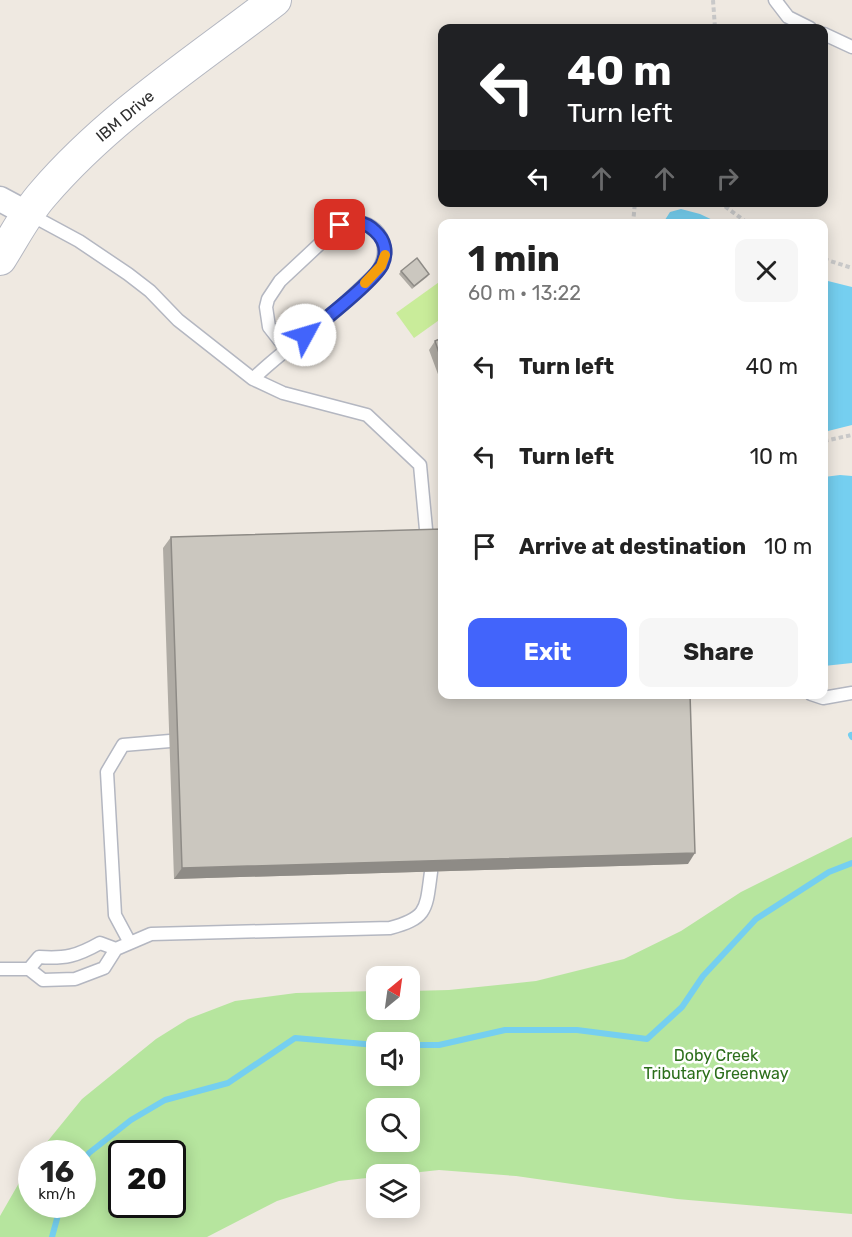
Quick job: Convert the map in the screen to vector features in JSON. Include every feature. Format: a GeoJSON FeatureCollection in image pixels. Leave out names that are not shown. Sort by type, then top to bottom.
{"type":"FeatureCollection","features":[{"type":"Feature","properties":{"kind":"street","name":"IBM Drive"},"geometry":{"type":"LineString","coordinates":[[0,259],[28,214],[57,178],[100,135],[275,0]]}},
{"type":"Feature","properties":{"kind":"street"},"geometry":{"type":"LineString","coordinates":[[0,199],[28,214]]}},
{"type":"Feature","properties":{"kind":"lane"},"geometry":{"type":"LineString","coordinates":[[775,0],[788,17],[802,24]]}},
{"type":"Feature","properties":{"kind":"lane"},"geometry":{"type":"LineString","coordinates":[[828,36],[852,46]]}},
{"type":"Feature","properties":{"kind":"lane"},"geometry":{"type":"LineString","coordinates":[[28,214],[79,242],[128,274],[150,291],[178,320],[254,379],[283,393],[367,415],[420,465],[427,540]]}},
{"type":"Feature","properties":{"kind":"lane"},"geometry":{"type":"LineString","coordinates":[[254,379],[271,360],[287,350],[324,321],[381,266],[386,249],[372,227],[355,222],[340,225],[272,291],[266,307],[267,320],[269,327],[287,350]]}},
{"type":"Feature","properties":{"kind":"lane"},"geometry":{"type":"LineString","coordinates":[[828,697],[852,693]]}},
{"type":"Feature","properties":{"kind":"lane"},"geometry":{"type":"LineString","coordinates":[[129,943],[114,915],[107,772],[123,745],[170,741]]}},
{"type":"Feature","properties":{"kind":"lane"},"geometry":{"type":"LineString","coordinates":[[0,969],[29,969],[43,980],[75,979],[104,968],[116,949],[151,934],[390,928],[412,922],[427,905],[431,872]]}},
{"type":"Feature","properties":{"kind":"lane"},"geometry":{"type":"LineString","coordinates":[[29,969],[39,957],[62,959],[82,953],[100,943],[116,949]]}},
{"type":"Feature","properties":{"kind":"path"},"geometry":{"type":"LineString","coordinates":[[713,0],[715,24]]}},
{"type":"Feature","properties":{"kind":"path"},"geometry":{"type":"LineString","coordinates":[[726,207],[742,219]]}},
{"type":"Feature","properties":{"kind":"path"},"geometry":{"type":"LineString","coordinates":[[828,260],[852,268]]}},
{"type":"Feature","properties":{"kind":"path"},"geometry":{"type":"LineString","coordinates":[[828,440],[852,435]]}},
{"type":"Feature","properties":{"kind":"green space"},"geometry":{"type":"Polygon","coordinates":[[[438,283],[438,321],[414,338],[396,313],[438,283]]]}},
{"type":"Feature","properties":{"kind":"green space","name":"Doby Creek Tributary Greenway"},"geometry":{"type":"Polygon","coordinates":[[[852,837],[852,1214],[677,1199],[516,1176],[439,1170],[420,1172],[420,1164],[366,1164],[366,1178],[339,1181],[277,1201],[207,1237],[0,1237],[0,1216],[18,1185],[18,1218],[96,1218],[96,1140],[49,1140],[82,1099],[156,1039],[188,1019],[235,1001],[296,993],[366,991],[366,1020],[420,1020],[420,991],[536,981],[624,959],[681,931],[741,892],[852,837]]]}},
{"type":"Feature","properties":{"kind":"water"},"geometry":{"type":"Polygon","coordinates":[[[681,209],[711,219],[666,219],[670,212],[681,209]]]}},
{"type":"Feature","properties":{"kind":"water"},"geometry":{"type":"Polygon","coordinates":[[[828,281],[852,287],[852,425],[828,431],[828,281]]]}},
{"type":"Feature","properties":{"kind":"water"},"geometry":{"type":"Polygon","coordinates":[[[828,476],[852,476],[852,663],[828,666],[828,476]]]}},
{"type":"Feature","properties":{"kind":"building"},"geometry":{"type":"Polygon","coordinates":[[[417,258],[429,274],[414,286],[401,271],[417,258]]]}},
{"type":"Feature","properties":{"kind":"building"},"geometry":{"type":"Polygon","coordinates":[[[438,529],[438,699],[690,699],[695,853],[182,868],[171,537],[438,529]]]}},
{"type":"Feature","properties":{"kind":"waterway"},"geometry":{"type":"LineString","coordinates":[[420,1045],[439,1045],[505,1030],[577,1030],[647,1039],[682,1007],[703,976],[756,919],[829,872],[852,863]]}},
{"type":"Feature","properties":{"kind":"waterway"},"geometry":{"type":"LineString","coordinates":[[96,1148],[131,1120],[165,1100],[228,1083],[295,1038],[366,1044]]}},
{"type":"Feature","properties":{"kind":"waterway"},"geometry":{"type":"LineString","coordinates":[[52,1237],[57,1218]]}},
{"type":"Feature","properties":{"kind":"slow traffic"},"geometry":{"type":"LineString","coordinates":[[365,283],[381,266],[385,255]]}},
{"type":"Feature","properties":{"kind":"route"},"geometry":{"type":"LineString","coordinates":[[305,335],[370,279],[381,266],[384,257],[386,249],[383,241],[372,227],[355,222],[340,225]]}}]}
